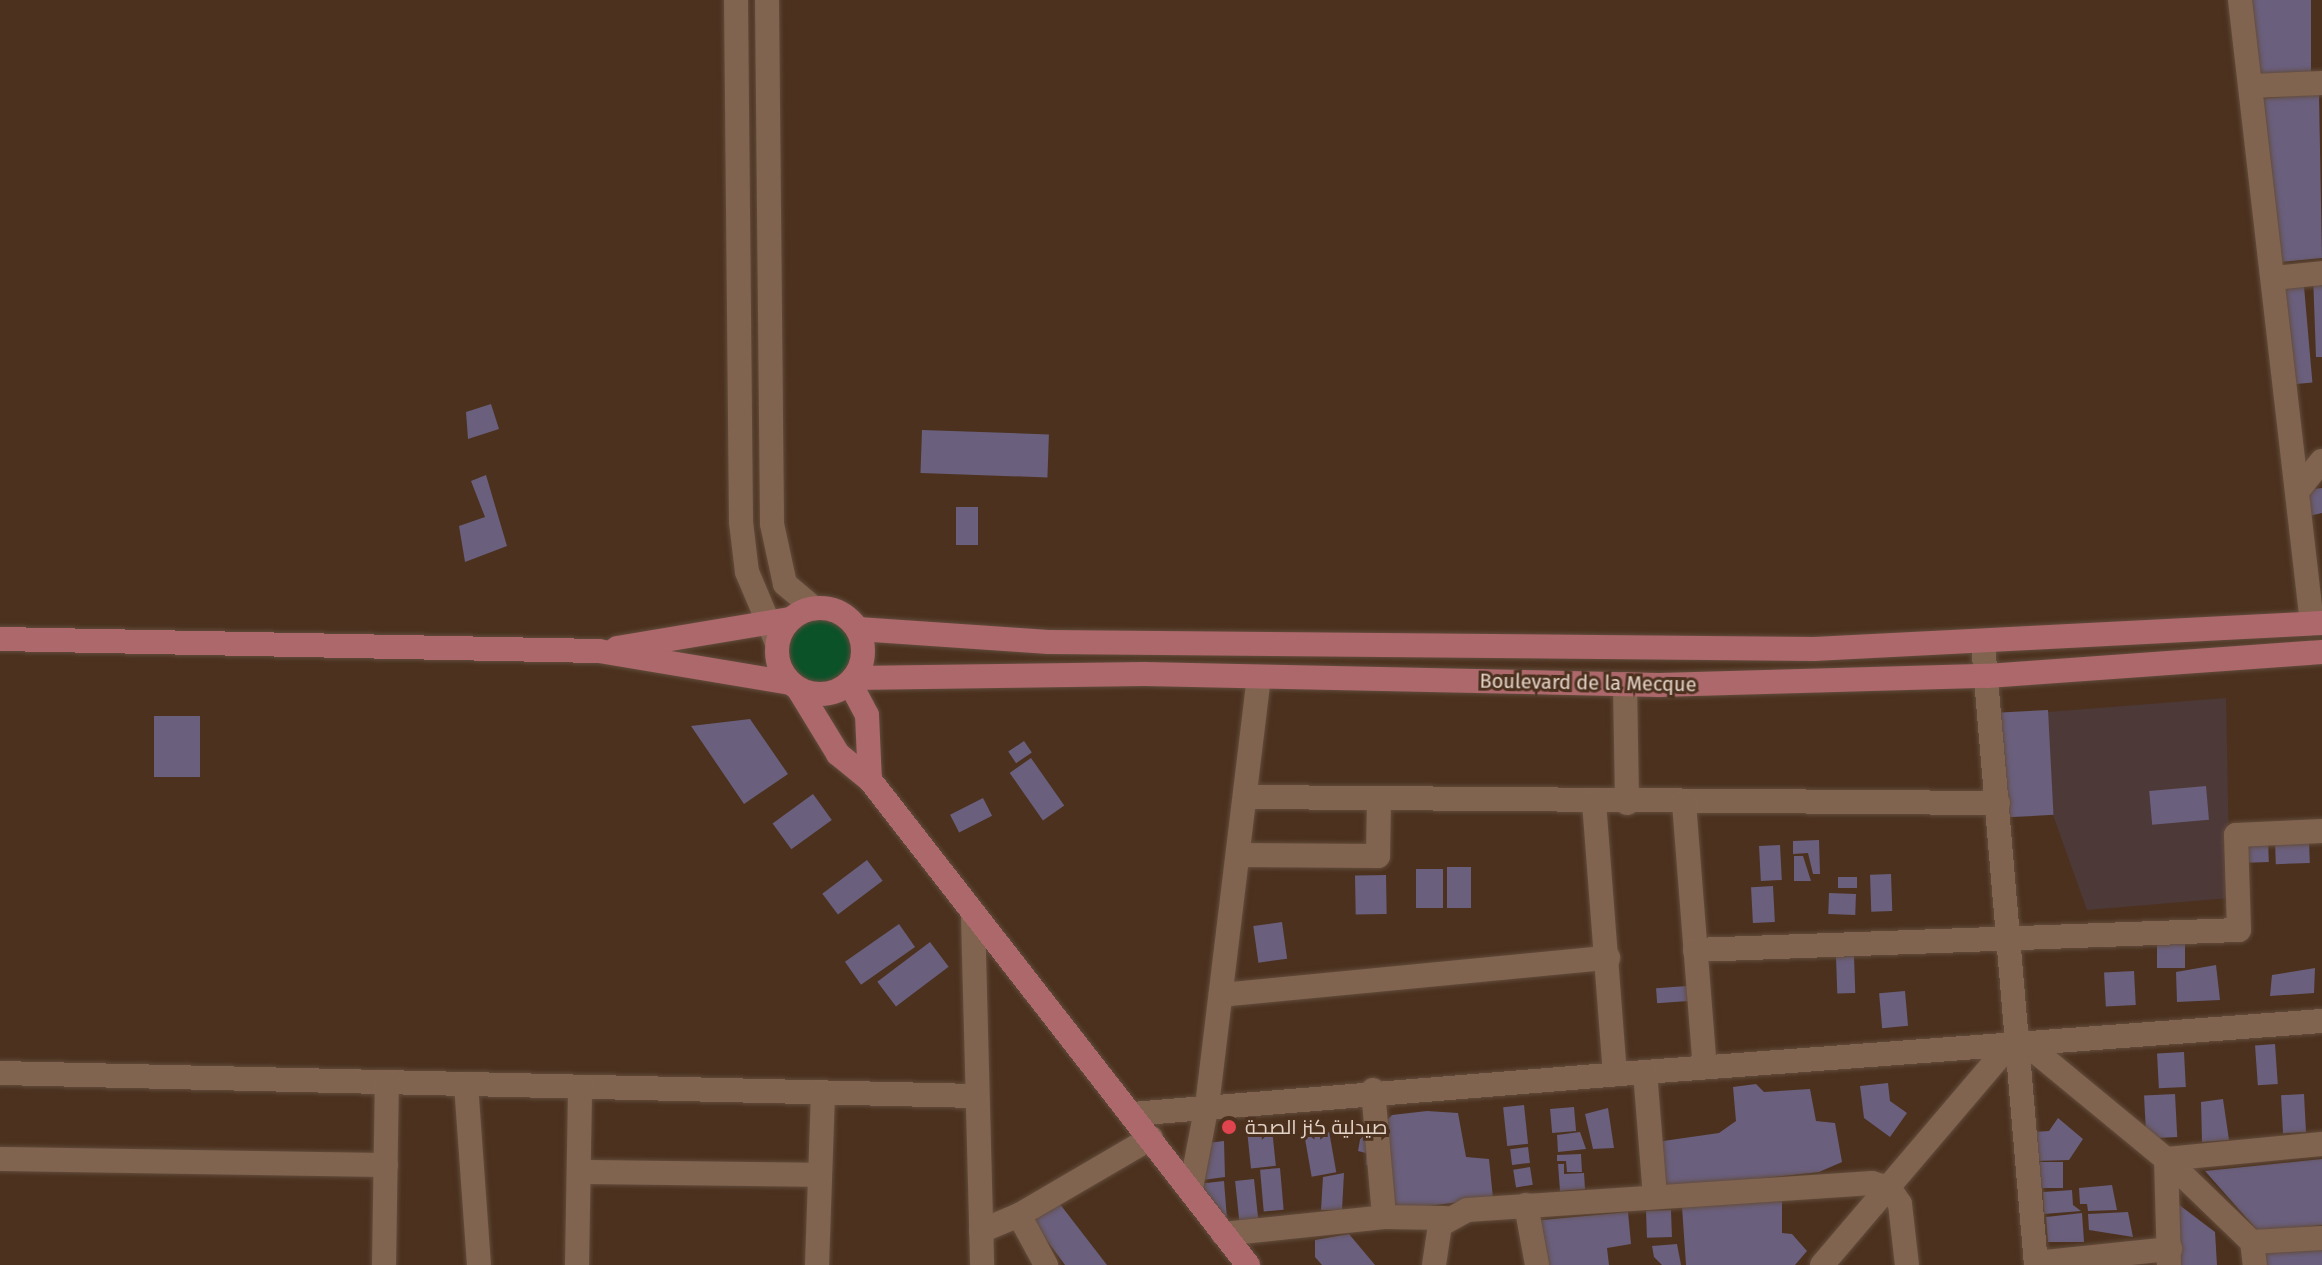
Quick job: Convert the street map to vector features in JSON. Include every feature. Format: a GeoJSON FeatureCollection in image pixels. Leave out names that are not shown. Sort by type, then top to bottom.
{"type":"FeatureCollection","features":[{"type":"Feature","properties":{"kind":"main road"},"geometry":{"type":"LineString","coordinates":[[0,639],[599,651],[779,629],[814,608]]}},
{"type":"Feature","properties":{"kind":"main road","name":"Boulevard de la Mecque"},"geometry":{"type":"LineString","coordinates":[[814,608],[839,612],[858,629],[1049,642],[1587,649],[1983,644],[2317,623]]}},
{"type":"Feature","properties":{"kind":"main road"},"geometry":{"type":"LineString","coordinates":[[779,629],[780,670],[838,754],[870,780],[1248,1265]]}},
{"type":"Feature","properties":{"kind":"main road"},"geometry":{"type":"LineString","coordinates":[[858,629],[863,654],[852,681],[867,715],[870,780]]}},
{"type":"Feature","properties":{"kind":"main road","name":"Boulevard de la Mecque"},"geometry":{"type":"LineString","coordinates":[[599,651],[825,695],[852,681],[1259,677],[1625,684],[1987,676],[2322,652]]}},
{"type":"Feature","properties":{"kind":"street"},"geometry":{"type":"LineString","coordinates":[[736,0],[741,522],[747,572],[779,629]]}},
{"type":"Feature","properties":{"kind":"street"},"geometry":{"type":"LineString","coordinates":[[767,0],[772,524],[785,584],[814,608]]}},
{"type":"Feature","properties":{"kind":"street"},"geometry":{"type":"LineString","coordinates":[[2240,0],[2317,623]]}},
{"type":"Feature","properties":{"kind":"street"},"geometry":{"type":"LineString","coordinates":[[2251,86],[2322,83]]}},
{"type":"Feature","properties":{"kind":"street"},"geometry":{"type":"LineString","coordinates":[[2274,278],[2322,273]]}},
{"type":"Feature","properties":{"kind":"street"},"geometry":{"type":"LineString","coordinates":[[2299,489],[2322,461]]}},
{"type":"Feature","properties":{"kind":"street"},"geometry":{"type":"LineString","coordinates":[[1983,644],[2011,935],[2036,1264],[2170,1257],[2166,1159]]}},
{"type":"Feature","properties":{"kind":"street"},"geometry":{"type":"LineString","coordinates":[[1191,1188],[1207,1108],[1259,677]]}},
{"type":"Feature","properties":{"kind":"street"},"geometry":{"type":"LineString","coordinates":[[1625,684],[1627,803]]}},
{"type":"Feature","properties":{"kind":"street"},"geometry":{"type":"LineString","coordinates":[[1245,797],[1627,803],[1998,803]]}},
{"type":"Feature","properties":{"kind":"street"},"geometry":{"type":"LineString","coordinates":[[1238,855],[1378,856],[1379,799]]}},
{"type":"Feature","properties":{"kind":"street"},"geometry":{"type":"LineString","coordinates":[[1594,802],[1615,1074]]}},
{"type":"Feature","properties":{"kind":"street"},"geometry":{"type":"LineString","coordinates":[[1684,803],[1705,1067]]}},
{"type":"Feature","properties":{"kind":"street"},"geometry":{"type":"LineString","coordinates":[[1695,950],[2011,935],[2239,930],[2236,835],[2322,831]]}},
{"type":"Feature","properties":{"kind":"street"},"geometry":{"type":"LineString","coordinates":[[973,916],[982,1265]]}},
{"type":"Feature","properties":{"kind":"street"},"geometry":{"type":"LineString","coordinates":[[1221,995],[1608,958]]}},
{"type":"Feature","properties":{"kind":"street"},"geometry":{"type":"LineString","coordinates":[[1132,1114],[1373,1090],[2322,1021]]}},
{"type":"Feature","properties":{"kind":"street"},"geometry":{"type":"LineString","coordinates":[[2017,1043],[2166,1159],[2254,1254],[2322,1238]]}},
{"type":"Feature","properties":{"kind":"street"},"geometry":{"type":"LineString","coordinates":[[1822,1265],[2017,1043]]}},
{"type":"Feature","properties":{"kind":"street"},"geometry":{"type":"LineString","coordinates":[[1645,1072],[1655,1197]]}},
{"type":"Feature","properties":{"kind":"street"},"geometry":{"type":"LineString","coordinates":[[0,1073],[977,1096]]}},
{"type":"Feature","properties":{"kind":"street"},"geometry":{"type":"LineString","coordinates":[[384,1265],[387,1082]]}},
{"type":"Feature","properties":{"kind":"street"},"geometry":{"type":"LineString","coordinates":[[466,1084],[479,1265]]}},
{"type":"Feature","properties":{"kind":"street"},"geometry":{"type":"LineString","coordinates":[[577,1265],[580,1087]]}},
{"type":"Feature","properties":{"kind":"street"},"geometry":{"type":"LineString","coordinates":[[1373,1090],[1384,1217]]}},
{"type":"Feature","properties":{"kind":"street"},"geometry":{"type":"LineString","coordinates":[[817,1265],[823,1092]]}},
{"type":"Feature","properties":{"kind":"street"},"geometry":{"type":"LineString","coordinates":[[981,1231],[1019,1215],[1151,1138]]}},
{"type":"Feature","properties":{"kind":"street"},"geometry":{"type":"LineString","coordinates":[[2166,1159],[2322,1144]]}},
{"type":"Feature","properties":{"kind":"street"},"geometry":{"type":"LineString","coordinates":[[0,1159],[386,1165]]}},
{"type":"Feature","properties":{"kind":"street"},"geometry":{"type":"LineString","coordinates":[[579,1172],[820,1175]]}},
{"type":"Feature","properties":{"kind":"street"},"geometry":{"type":"LineString","coordinates":[[1223,1234],[1384,1217],[1445,1218],[1526,1205],[1858,1184],[1889,1188],[1900,1204],[1907,1265]]}},
{"type":"Feature","properties":{"kind":"street"},"geometry":{"type":"LineString","coordinates":[[1526,1205],[1537,1265]]}},
{"type":"Feature","properties":{"kind":"street"},"geometry":{"type":"LineString","coordinates":[[1019,1215],[1046,1265]]}},
{"type":"Feature","properties":{"kind":"street"},"geometry":{"type":"LineString","coordinates":[[1434,1265],[1445,1218]]}},
{"type":"Feature","properties":{"kind":"shaded area"},"geometry":{"type":"Polygon","coordinates":[[[2226,698],[2230,898],[2087,910],[2053,815],[1996,716],[2226,698]]]}},
{"type":"Feature","properties":{"kind":"green space"},"geometry":{"type":"Polygon","coordinates":[[[812,613],[826,613],[840,619],[850,629],[856,650],[850,671],[840,681],[826,687],[812,687],[798,681],[788,671],[782,657],[782,643],[788,629],[798,619],[812,613]]]}},
{"type":"Feature","properties":{"kind":"building"},"geometry":{"type":"Polygon","coordinates":[[[2248,0],[2311,0],[2311,75],[2248,75],[2248,0]]]}},
{"type":"Feature","properties":{"kind":"building"},"geometry":{"type":"Polygon","coordinates":[[[2319,94],[2322,258],[2270,263],[2256,99],[2319,94]]]}},
{"type":"Feature","properties":{"kind":"building"},"geometry":{"type":"Polygon","coordinates":[[[2303,275],[2312,383],[2274,386],[2264,278],[2303,275]]]}},
{"type":"Feature","properties":{"kind":"building"},"geometry":{"type":"Polygon","coordinates":[[[2313,275],[2322,275],[2322,357],[2316,357],[2313,275]]]}},
{"type":"Feature","properties":{"kind":"building"},"geometry":{"type":"Polygon","coordinates":[[[491,404],[499,429],[468,439],[466,412],[491,404]]]}},
{"type":"Feature","properties":{"kind":"building"},"geometry":{"type":"Polygon","coordinates":[[[922,430],[1049,434],[1047,477],[920,473],[922,430]]]}},
{"type":"Feature","properties":{"kind":"building"},"geometry":{"type":"Polygon","coordinates":[[[486,475],[507,546],[465,562],[459,526],[485,517],[471,481],[486,475]]]}},
{"type":"Feature","properties":{"kind":"building"},"geometry":{"type":"Polygon","coordinates":[[[2322,488],[2322,513],[2309,516],[2305,490],[2322,488]]]}},
{"type":"Feature","properties":{"kind":"building"},"geometry":{"type":"Polygon","coordinates":[[[956,507],[978,507],[978,545],[956,545],[956,507]]]}},
{"type":"Feature","properties":{"kind":"building"},"geometry":{"type":"Polygon","coordinates":[[[2048,710],[2053,815],[2002,818],[1996,713],[2048,710]]]}},
{"type":"Feature","properties":{"kind":"building"},"geometry":{"type":"Polygon","coordinates":[[[154,716],[200,716],[200,777],[154,777],[154,716]]]}},
{"type":"Feature","properties":{"kind":"building"},"geometry":{"type":"Polygon","coordinates":[[[750,719],[788,774],[744,804],[691,726],[750,719]]]}},
{"type":"Feature","properties":{"kind":"building"},"geometry":{"type":"Polygon","coordinates":[[[1024,741],[1032,753],[1016,763],[1008,752],[1024,741]]]}},
{"type":"Feature","properties":{"kind":"building"},"geometry":{"type":"Polygon","coordinates":[[[1031,758],[1064,806],[1043,820],[1010,773],[1031,758]]]}},
{"type":"Feature","properties":{"kind":"building"},"geometry":{"type":"Polygon","coordinates":[[[2206,786],[2209,820],[2152,825],[2149,791],[2206,786]]]}},
{"type":"Feature","properties":{"kind":"building"},"geometry":{"type":"Polygon","coordinates":[[[813,794],[832,820],[791,849],[773,823],[813,794]]]}},
{"type":"Feature","properties":{"kind":"building"},"geometry":{"type":"Polygon","coordinates":[[[983,798],[992,816],[959,833],[950,815],[983,798]]]}},
{"type":"Feature","properties":{"kind":"building"},"geometry":{"type":"Polygon","coordinates":[[[2268,839],[2269,862],[2240,863],[2239,840],[2268,839]]]}},
{"type":"Feature","properties":{"kind":"building"},"geometry":{"type":"Polygon","coordinates":[[[1819,840],[1820,874],[1813,874],[1808,853],[1793,854],[1793,841],[1819,840]]]}},
{"type":"Feature","properties":{"kind":"building"},"geometry":{"type":"Polygon","coordinates":[[[2309,840],[2310,863],[2276,864],[2275,841],[2309,840]]]}},
{"type":"Feature","properties":{"kind":"building"},"geometry":{"type":"Polygon","coordinates":[[[1780,845],[1782,880],[1761,881],[1759,846],[1780,845]]]}},
{"type":"Feature","properties":{"kind":"building"},"geometry":{"type":"Polygon","coordinates":[[[1794,856],[1803,856],[1811,881],[1794,881],[1794,856]]]}},
{"type":"Feature","properties":{"kind":"building"},"geometry":{"type":"Polygon","coordinates":[[[867,860],[883,881],[838,914],[822,894],[867,860]]]}},
{"type":"Feature","properties":{"kind":"building"},"geometry":{"type":"Polygon","coordinates":[[[1447,867],[1471,867],[1471,908],[1447,908],[1447,867]]]}},
{"type":"Feature","properties":{"kind":"building"},"geometry":{"type":"Polygon","coordinates":[[[1416,869],[1443,869],[1443,908],[1416,908],[1416,869]]]}},
{"type":"Feature","properties":{"kind":"building"},"geometry":{"type":"Polygon","coordinates":[[[1891,874],[1892,911],[1871,912],[1870,875],[1891,874]]]}},
{"type":"Feature","properties":{"kind":"building"},"geometry":{"type":"Polygon","coordinates":[[[1386,875],[1387,914],[1356,915],[1355,876],[1386,875]]]}},
{"type":"Feature","properties":{"kind":"building"},"geometry":{"type":"Polygon","coordinates":[[[1838,877],[1857,877],[1857,888],[1838,888],[1838,877]]]}},
{"type":"Feature","properties":{"kind":"building"},"geometry":{"type":"Polygon","coordinates":[[[1773,886],[1775,922],[1753,923],[1751,887],[1773,886]]]}},
{"type":"Feature","properties":{"kind":"building"},"geometry":{"type":"Polygon","coordinates":[[[1829,893],[1856,894],[1855,915],[1828,914],[1829,893]]]}},
{"type":"Feature","properties":{"kind":"building"},"geometry":{"type":"Polygon","coordinates":[[[1282,922],[1287,959],[1258,963],[1253,926],[1282,922]]]}},
{"type":"Feature","properties":{"kind":"building"},"geometry":{"type":"Polygon","coordinates":[[[899,924],[915,947],[861,985],[845,962],[899,924]]]}},
{"type":"Feature","properties":{"kind":"building"},"geometry":{"type":"Polygon","coordinates":[[[2157,933],[2185,933],[2185,968],[2157,968],[2157,933]]]}},
{"type":"Feature","properties":{"kind":"building"},"geometry":{"type":"Polygon","coordinates":[[[930,942],[949,967],[896,1006],[877,982],[930,942]]]}},
{"type":"Feature","properties":{"kind":"building"},"geometry":{"type":"Polygon","coordinates":[[[1854,956],[1855,993],[1837,994],[1836,957],[1854,956]]]}},
{"type":"Feature","properties":{"kind":"building"},"geometry":{"type":"Polygon","coordinates":[[[2216,965],[2220,1000],[2177,1002],[2176,972],[2216,965]]]}},
{"type":"Feature","properties":{"kind":"building"},"geometry":{"type":"Polygon","coordinates":[[[2315,968],[2314,993],[2270,996],[2272,975],[2315,968]]]}},
{"type":"Feature","properties":{"kind":"building"},"geometry":{"type":"Polygon","coordinates":[[[2134,971],[2136,1005],[2106,1007],[2104,973],[2134,971]]]}},
{"type":"Feature","properties":{"kind":"building"},"geometry":{"type":"Polygon","coordinates":[[[1687,986],[1688,1001],[1657,1003],[1656,988],[1687,986]]]}},
{"type":"Feature","properties":{"kind":"building"},"geometry":{"type":"Polygon","coordinates":[[[1905,991],[1908,1026],[1882,1028],[1879,993],[1905,991]]]}},
{"type":"Feature","properties":{"kind":"building"},"geometry":{"type":"Polygon","coordinates":[[[2275,1044],[2278,1084],[2258,1085],[2255,1045],[2275,1044]]]}},
{"type":"Feature","properties":{"kind":"building"},"geometry":{"type":"Polygon","coordinates":[[[2184,1052],[2186,1087],[2159,1088],[2157,1053],[2184,1052]]]}},
{"type":"Feature","properties":{"kind":"building"},"geometry":{"type":"Polygon","coordinates":[[[1888,1083],[1890,1101],[1907,1113],[1890,1137],[1864,1118],[1860,1086],[1888,1083]]]}},
{"type":"Feature","properties":{"kind":"building"},"geometry":{"type":"Polygon","coordinates":[[[1756,1084],[1764,1092],[1810,1089],[1816,1121],[1835,1123],[1842,1162],[1819,1172],[1665,1189],[1642,1144],[1719,1133],[1736,1121],[1733,1087],[1756,1084]]]}},
{"type":"Feature","properties":{"kind":"building"},"geometry":{"type":"Polygon","coordinates":[[[2175,1094],[2177,1137],[2146,1139],[2144,1096],[2175,1094]]]}},
{"type":"Feature","properties":{"kind":"building"},"geometry":{"type":"Polygon","coordinates":[[[2304,1094],[2306,1132],[2283,1133],[2281,1095],[2304,1094]]]}},
{"type":"Feature","properties":{"kind":"building"},"geometry":{"type":"Polygon","coordinates":[[[2223,1099],[2229,1140],[2202,1142],[2201,1102],[2223,1099]]]}},
{"type":"Feature","properties":{"kind":"building"},"geometry":{"type":"Polygon","coordinates":[[[1524,1105],[1528,1144],[1507,1146],[1503,1107],[1524,1105]]]}},
{"type":"Feature","properties":{"kind":"building"},"geometry":{"type":"Polygon","coordinates":[[[1574,1107],[1576,1131],[1552,1133],[1550,1109],[1574,1107]]]}},
{"type":"Feature","properties":{"kind":"building"},"geometry":{"type":"Polygon","coordinates":[[[1608,1108],[1614,1148],[1593,1149],[1585,1114],[1608,1108]]]}},
{"type":"Feature","properties":{"kind":"building"},"geometry":{"type":"Polygon","coordinates":[[[1427,1111],[1458,1113],[1466,1157],[1489,1159],[1493,1198],[1386,1211],[1380,1166],[1366,1165],[1366,1153],[1358,1151],[1363,1123],[1381,1126],[1392,1115],[1427,1111]]]}},
{"type":"Feature","properties":{"kind":"building"},"geometry":{"type":"Polygon","coordinates":[[[2058,1118],[2083,1139],[2069,1160],[2034,1161],[2033,1132],[2049,1131],[2058,1118]]]}},
{"type":"Feature","properties":{"kind":"building"},"geometry":{"type":"Polygon","coordinates":[[[1272,1129],[1276,1166],[1251,1168],[1247,1132],[1272,1129]]]}},
{"type":"Feature","properties":{"kind":"building"},"geometry":{"type":"Polygon","coordinates":[[[1329,1131],[1336,1172],[1312,1177],[1304,1135],[1329,1131]]]}},
{"type":"Feature","properties":{"kind":"building"},"geometry":{"type":"Polygon","coordinates":[[[1580,1132],[1586,1149],[1558,1152],[1557,1135],[1580,1132]]]}},
{"type":"Feature","properties":{"kind":"building"},"geometry":{"type":"Polygon","coordinates":[[[1224,1141],[1225,1177],[1195,1181],[1207,1143],[1224,1141]]]}},
{"type":"Feature","properties":{"kind":"building"},"geometry":{"type":"Polygon","coordinates":[[[1528,1147],[1530,1163],[1512,1165],[1510,1149],[1528,1147]]]}},
{"type":"Feature","properties":{"kind":"building"},"geometry":{"type":"Polygon","coordinates":[[[1581,1154],[1582,1172],[1567,1172],[1566,1161],[1557,1161],[1557,1155],[1581,1154]]]}},
{"type":"Feature","properties":{"kind":"building"},"geometry":{"type":"Polygon","coordinates":[[[2322,1159],[2322,1225],[2258,1231],[2205,1171],[2322,1159]]]}},
{"type":"Feature","properties":{"kind":"building"},"geometry":{"type":"Polygon","coordinates":[[[2031,1162],[2063,1162],[2063,1188],[2031,1188],[2031,1162]]]}},
{"type":"Feature","properties":{"kind":"building"},"geometry":{"type":"Polygon","coordinates":[[[1558,1164],[1564,1164],[1564,1174],[1584,1173],[1585,1189],[1560,1191],[1558,1164]]]}},
{"type":"Feature","properties":{"kind":"building"},"geometry":{"type":"Polygon","coordinates":[[[1530,1167],[1533,1185],[1516,1187],[1513,1170],[1530,1167]]]}},
{"type":"Feature","properties":{"kind":"building"},"geometry":{"type":"Polygon","coordinates":[[[1280,1168],[1284,1210],[1264,1212],[1260,1170],[1280,1168]]]}},
{"type":"Feature","properties":{"kind":"building"},"geometry":{"type":"Polygon","coordinates":[[[1344,1173],[1342,1210],[1321,1210],[1323,1177],[1344,1173]]]}},
{"type":"Feature","properties":{"kind":"building"},"geometry":{"type":"Polygon","coordinates":[[[1254,1179],[1258,1220],[1239,1222],[1235,1181],[1254,1179]]]}},
{"type":"Feature","properties":{"kind":"building"},"geometry":{"type":"Polygon","coordinates":[[[1224,1181],[1227,1219],[1197,1184],[1224,1181]]]}},
{"type":"Feature","properties":{"kind":"building"},"geometry":{"type":"Polygon","coordinates":[[[2112,1185],[2117,1210],[2088,1211],[2087,1204],[2080,1204],[2079,1188],[2112,1185]]]}},
{"type":"Feature","properties":{"kind":"building"},"geometry":{"type":"Polygon","coordinates":[[[2072,1190],[2073,1205],[2081,1211],[2044,1214],[2043,1192],[2072,1190]]]}},
{"type":"Feature","properties":{"kind":"building"},"geometry":{"type":"Polygon","coordinates":[[[1056,1199],[1107,1265],[1065,1265],[1031,1219],[1056,1199]]]}},
{"type":"Feature","properties":{"kind":"building"},"geometry":{"type":"Polygon","coordinates":[[[1782,1201],[1782,1233],[1792,1234],[1807,1251],[1795,1265],[1686,1265],[1682,1207],[1782,1201]]]}},
{"type":"Feature","properties":{"kind":"building"},"geometry":{"type":"Polygon","coordinates":[[[2178,1204],[2215,1232],[2217,1265],[2177,1265],[2178,1204]]]}},
{"type":"Feature","properties":{"kind":"building"},"geometry":{"type":"Polygon","coordinates":[[[1671,1210],[1672,1237],[1647,1238],[1646,1211],[1671,1210]]]}},
{"type":"Feature","properties":{"kind":"building"},"geometry":{"type":"Polygon","coordinates":[[[1628,1212],[1631,1244],[1607,1248],[1609,1265],[1541,1265],[1532,1221],[1628,1212]]]}},
{"type":"Feature","properties":{"kind":"building"},"geometry":{"type":"Polygon","coordinates":[[[2128,1212],[2133,1237],[2089,1230],[2088,1214],[2128,1212]]]}},
{"type":"Feature","properties":{"kind":"building"},"geometry":{"type":"Polygon","coordinates":[[[2082,1213],[2084,1242],[2048,1242],[2046,1217],[2082,1213]]]}},
{"type":"Feature","properties":{"kind":"building"},"geometry":{"type":"Polygon","coordinates":[[[1349,1234],[1375,1265],[1322,1265],[1315,1257],[1315,1240],[1349,1234]]]}},
{"type":"Feature","properties":{"kind":"building"},"geometry":{"type":"Polygon","coordinates":[[[1677,1244],[1681,1265],[1662,1265],[1654,1257],[1652,1246],[1677,1244]]]}},
{"type":"Feature","properties":{"kind":"building"},"geometry":{"type":"Polygon","coordinates":[[[2322,1245],[2322,1265],[2266,1265],[2265,1248],[2322,1245]]]}},
{"type":"Feature","properties":{"kind":"place","name":"صيدلية كنز الصحة"},"geometry":{"type":"Point","coordinates":[1229,1127]}}]}
